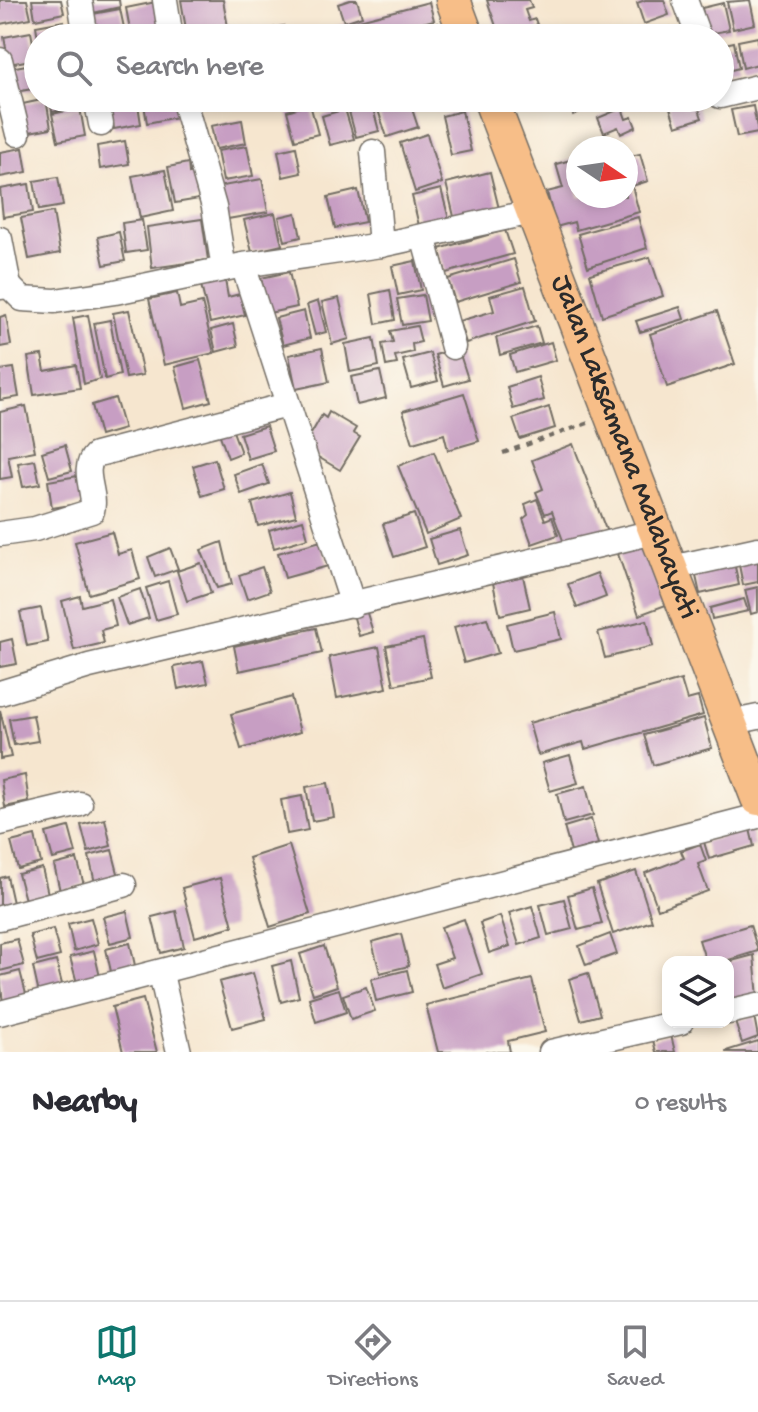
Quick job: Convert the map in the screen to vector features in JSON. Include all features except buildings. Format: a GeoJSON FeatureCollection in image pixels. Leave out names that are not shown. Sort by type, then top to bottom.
{"type":"FeatureCollection","features":[{"type":"Feature","properties":{"kind":"highway"},"geometry":{"type":"LineString","coordinates":[[453,0],[462,24]]}},
{"type":"Feature","properties":{"kind":"highway","name":"Jalan Laksamana Malahayati"},"geometry":{"type":"LineString","coordinates":[[495,112],[667,569],[744,720],[758,798]]}},
{"type":"Feature","properties":{"kind":"street"},"geometry":{"type":"LineString","coordinates":[[80,0],[84,24]]}},
{"type":"Feature","properties":{"kind":"street"},"geometry":{"type":"LineString","coordinates":[[165,0],[169,24]]}},
{"type":"Feature","properties":{"kind":"street"},"geometry":{"type":"LineString","coordinates":[[685,0],[694,24]]}},
{"type":"Feature","properties":{"kind":"street"},"geometry":{"type":"LineString","coordinates":[[0,60],[18,134]]}},
{"type":"Feature","properties":{"kind":"street"},"geometry":{"type":"LineString","coordinates":[[734,96],[758,87]]}},
{"type":"Feature","properties":{"kind":"street"},"geometry":{"type":"LineString","coordinates":[[99,112],[101,124]]}},
{"type":"Feature","properties":{"kind":"street"},"geometry":{"type":"LineString","coordinates":[[187,112],[234,267],[287,405],[353,605]]}},
{"type":"Feature","properties":{"kind":"street"},"geometry":{"type":"LineString","coordinates":[[373,152],[381,245]]}},
{"type":"Feature","properties":{"kind":"street"},"geometry":{"type":"LineString","coordinates":[[0,239],[4,286],[22,299],[55,301],[234,267],[381,245],[532,212]]}},
{"type":"Feature","properties":{"kind":"street"},"geometry":{"type":"LineString","coordinates":[[423,236],[453,347]]}},
{"type":"Feature","properties":{"kind":"street"},"geometry":{"type":"LineString","coordinates":[[0,534],[35,529],[92,511],[94,501],[88,468],[95,455],[287,405]]}},
{"type":"Feature","properties":{"kind":"street"},"geometry":{"type":"LineString","coordinates":[[0,693],[89,666],[654,532]]}},
{"type":"Feature","properties":{"kind":"street"},"geometry":{"type":"LineString","coordinates":[[667,569],[758,549]]}},
{"type":"Feature","properties":{"kind":"street"},"geometry":{"type":"LineString","coordinates":[[0,823],[80,804]]}},
{"type":"Feature","properties":{"kind":"street"},"geometry":{"type":"LineString","coordinates":[[0,1013],[161,974],[758,816]]}},
{"type":"Feature","properties":{"kind":"street"},"geometry":{"type":"LineString","coordinates":[[0,918],[124,885]]}},
{"type":"Feature","properties":{"kind":"street"},"geometry":{"type":"LineString","coordinates":[[161,974],[179,1052]]}},
{"type":"Feature","properties":{"kind":"street"},"geometry":{"type":"LineString","coordinates":[[734,1011],[758,1005]]}},
{"type":"Feature","properties":{"kind":"street"},"geometry":{"type":"LineString","coordinates":[[551,1052],[662,1026]]}},
{"type":"Feature","properties":{"kind":"path"},"geometry":{"type":"LineString","coordinates":[[503,453],[609,416]]}}]}
